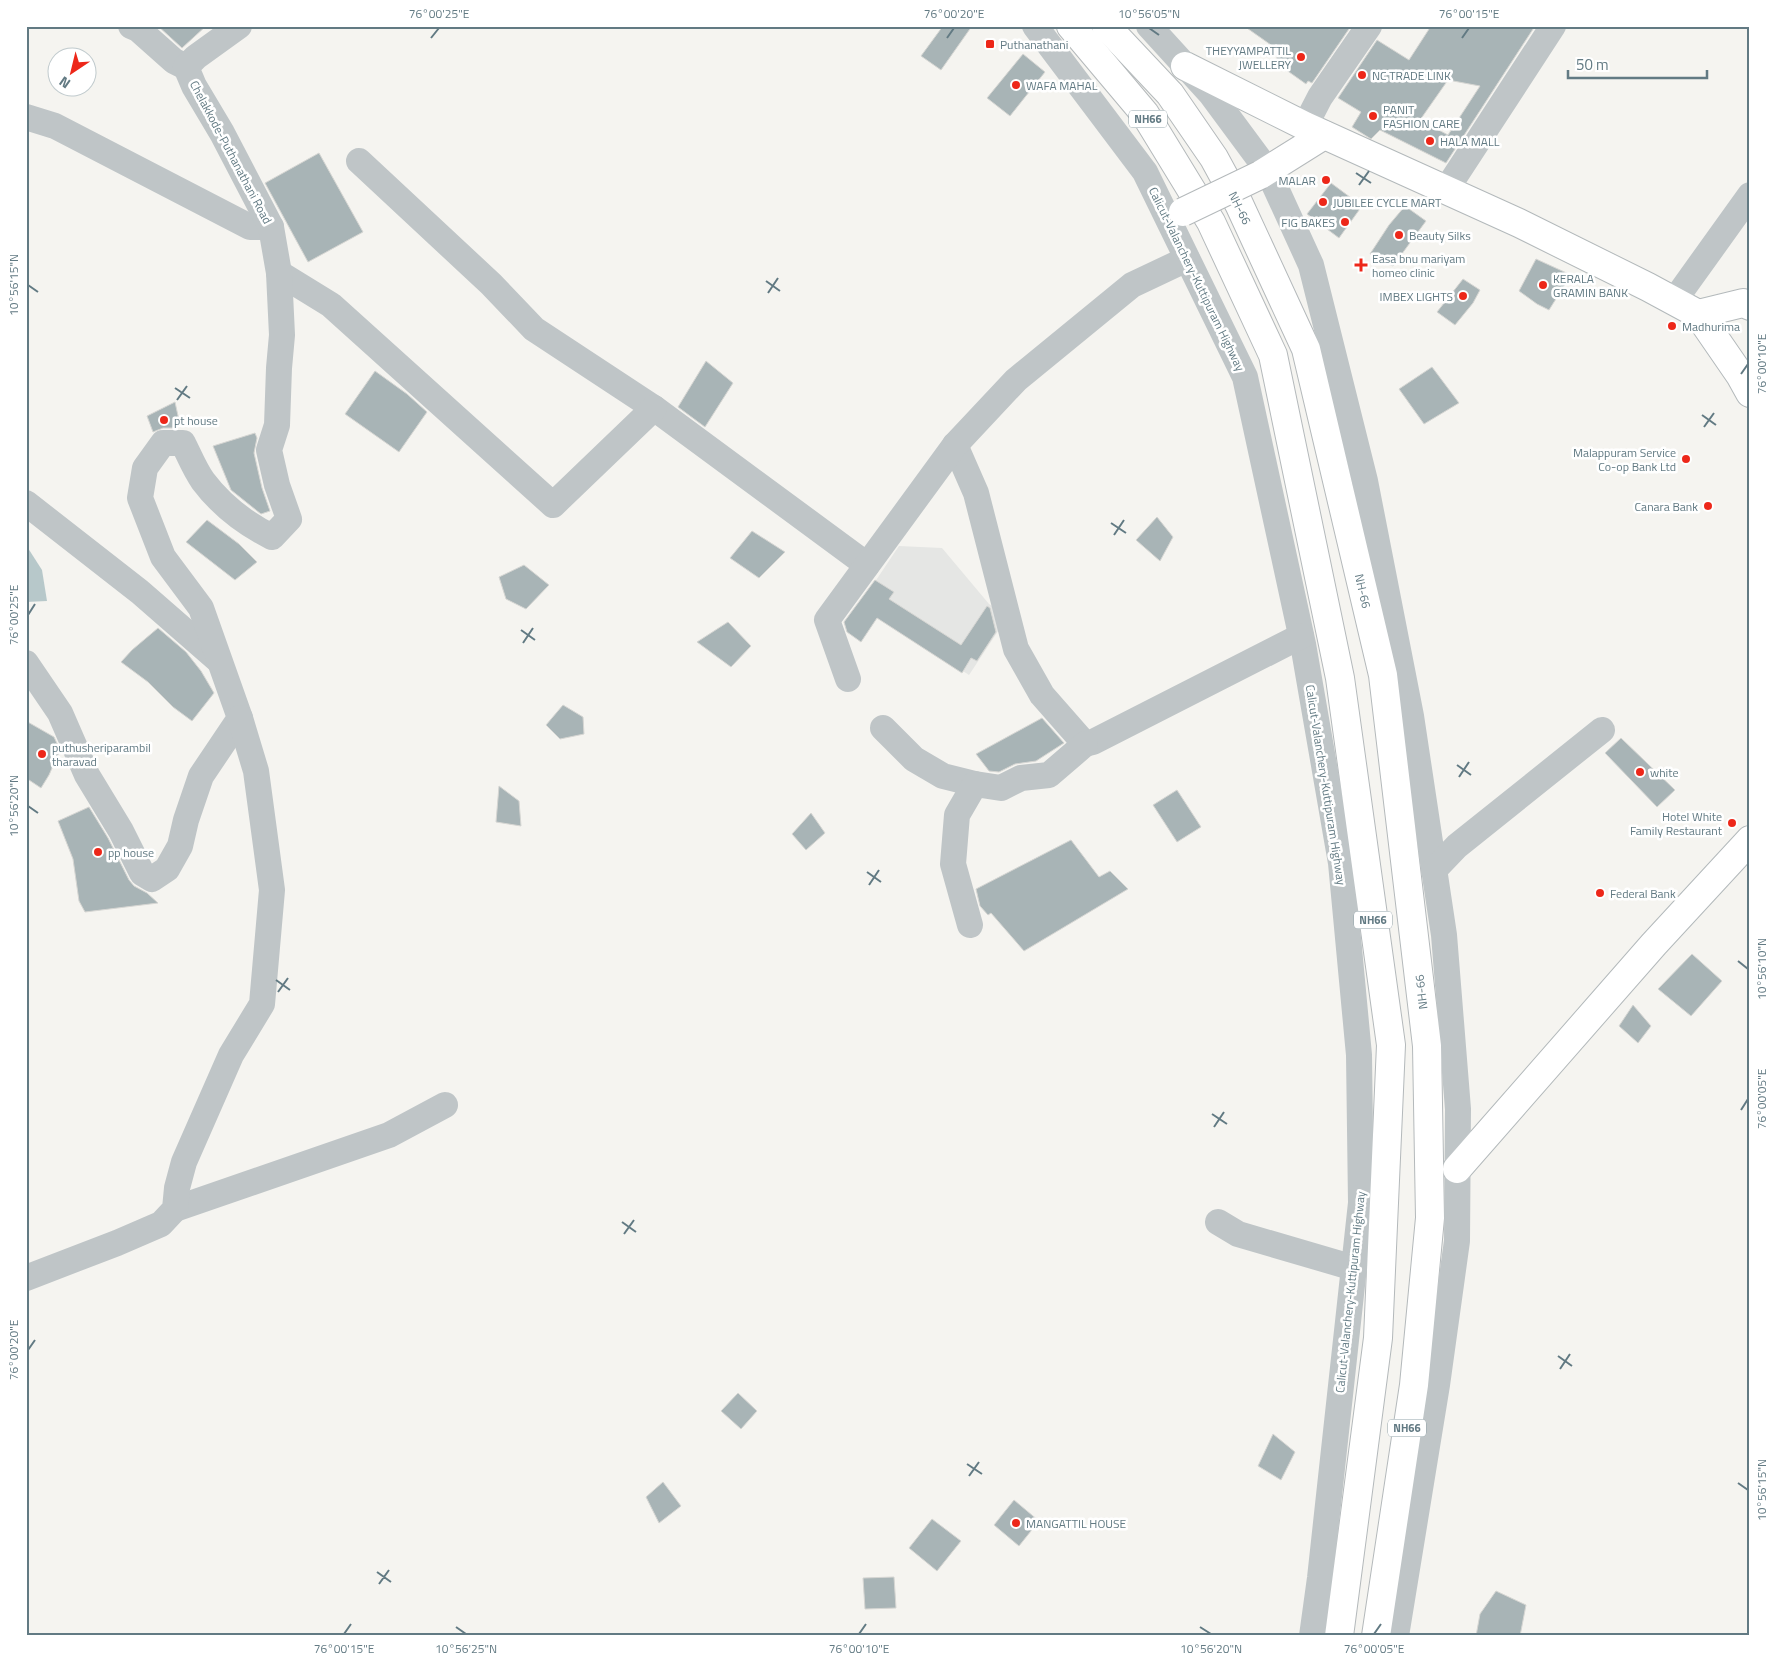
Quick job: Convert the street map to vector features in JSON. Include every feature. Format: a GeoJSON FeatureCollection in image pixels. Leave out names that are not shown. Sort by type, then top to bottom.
{"type":"FeatureCollection","features":[{"type":"Feature","properties":{"kind":"main road","name":"NH66"},"geometry":{"type":"LineString","coordinates":[[1071,26],[1145,114],[1211,222]]}},
{"type":"Feature","properties":{"kind":"main road","name":"NH-66"},"geometry":{"type":"LineString","coordinates":[[1106,26],[1170,94],[1214,158],[1239,204],[1306,349],[1383,675],[1427,1046],[1430,1218],[1414,1385],[1376,1636]]}},
{"type":"Feature","properties":{"kind":"main road"},"geometry":{"type":"LineString","coordinates":[[1185,66],[1314,131],[1518,223],[1698,314],[1750,393]]}},
{"type":"Feature","properties":{"kind":"main road"},"geometry":{"type":"LineString","coordinates":[[1175,216],[1264,173],[1314,131]]}},
{"type":"Feature","properties":{"kind":"main road","name":"Calicut-Valanchery-Kuttipuram Highway"},"geometry":{"type":"LineString","coordinates":[[1211,222],[1273,355],[1340,678],[1390,1045],[1378,1338],[1339,1636]]}},
{"type":"Feature","properties":{"kind":"main road"},"geometry":{"type":"LineString","coordinates":[[1698,314],[1743,303],[1750,306]]}},
{"type":"Feature","properties":{"kind":"main road"},"geometry":{"type":"LineString","coordinates":[[1458,1169],[1654,944],[1750,840]]}},
{"type":"Feature","properties":{"kind":"street"},"geometry":{"type":"LineString","coordinates":[[130,26],[138,29],[174,61],[186,67]]}},
{"type":"Feature","properties":{"kind":"street","name":"Chelakkode-Puthanathani Road"},"geometry":{"type":"LineString","coordinates":[[175,1209],[177,1188],[184,1162],[231,1055],[262,1004],[272,890],[256,770],[240,718],[201,608],[163,557],[140,498],[145,468],[163,443],[183,443],[202,480],[232,512],[272,537],[289,519],[277,485],[269,450],[278,425],[282,336],[279,273],[271,227],[222,133],[194,86],[186,67],[196,57],[239,26]]}},
{"type":"Feature","properties":{"kind":"street","name":"Calicut-Valanchery-Kuttipuram Highway"},"geometry":{"type":"LineString","coordinates":[[1035,26],[1145,172],[1175,216],[1187,259],[1245,377],[1301,636],[1341,863],[1359,1056],[1361,1203],[1312,1636]]}},
{"type":"Feature","properties":{"kind":"street","name":"NH66"},"geometry":{"type":"LineString","coordinates":[[1149,26],[1211,94],[1264,173],[1311,265],[1365,481],[1412,716],[1444,935],[1458,1109],[1457,1242],[1437,1385],[1396,1636]]}},
{"type":"Feature","properties":{"kind":"street"},"geometry":{"type":"LineString","coordinates":[[1314,131],[1320,97],[1370,26]]}},
{"type":"Feature","properties":{"kind":"street"},"geometry":{"type":"LineString","coordinates":[[1446,190],[1553,26]]}},
{"type":"Feature","properties":{"kind":"street"},"geometry":{"type":"LineString","coordinates":[[26,117],[55,126],[250,227],[271,227]]}},
{"type":"Feature","properties":{"kind":"street"},"geometry":{"type":"LineString","coordinates":[[359,161],[491,284],[534,329],[654,408],[867,565]]}},
{"type":"Feature","properties":{"kind":"street"},"geometry":{"type":"LineString","coordinates":[[1674,301],[1750,195]]}},
{"type":"Feature","properties":{"kind":"street"},"geometry":{"type":"LineString","coordinates":[[848,679],[827,620],[955,445],[1016,380],[1132,285],[1187,259]]}},
{"type":"Feature","properties":{"kind":"street"},"geometry":{"type":"LineString","coordinates":[[279,273],[331,305],[554,504],[654,408]]}},
{"type":"Feature","properties":{"kind":"street"},"geometry":{"type":"LineString","coordinates":[[955,445],[976,493],[1016,649],[1042,696],[1085,744]]}},
{"type":"Feature","properties":{"kind":"street"},"geometry":{"type":"LineString","coordinates":[[26,503],[140,592],[221,662]]}},
{"type":"Feature","properties":{"kind":"street"},"geometry":{"type":"LineString","coordinates":[[883,728],[914,759],[943,776],[974,784],[1001,788],[1021,778],[1049,775],[1085,744],[1093,742],[1301,636]]}},
{"type":"Feature","properties":{"kind":"street"},"geometry":{"type":"LineString","coordinates":[[26,663],[60,713],[87,775],[121,831],[142,872],[152,879],[166,869],[180,846],[186,820],[201,776],[240,718]]}},
{"type":"Feature","properties":{"kind":"street"},"geometry":{"type":"LineString","coordinates":[[1434,870],[1457,846],[1602,730]]}},
{"type":"Feature","properties":{"kind":"street"},"geometry":{"type":"LineString","coordinates":[[970,925],[953,864],[957,815],[974,784]]}},
{"type":"Feature","properties":{"kind":"street"},"geometry":{"type":"LineString","coordinates":[[26,1278],[161,1224],[175,1209],[389,1135],[444,1104]]}},
{"type":"Feature","properties":{"kind":"street"},"geometry":{"type":"LineString","coordinates":[[1218,1222],[1238,1234],[1354,1268]]}},
{"type":"Feature","properties":{"kind":"shaded area"},"geometry":{"type":"Polygon","coordinates":[[[26,545],[42,570],[47,601],[26,602],[26,545]]]}},
{"type":"Feature","properties":{"kind":"shaded area"},"geometry":{"type":"Polygon","coordinates":[[[899,546],[942,548],[989,604],[1008,616],[969,675],[877,614],[846,625],[899,546]]]}},
{"type":"Feature","properties":{"kind":"building"},"geometry":{"type":"Polygon","coordinates":[[[158,26],[206,26],[182,48],[158,26]]]}},
{"type":"Feature","properties":{"kind":"building"},"geometry":{"type":"Polygon","coordinates":[[[943,26],[972,26],[941,70],[921,56],[943,26]]]}},
{"type":"Feature","properties":{"kind":"building","name":"THEYYAMPATTIL JWELLERY"},"geometry":{"type":"Polygon","coordinates":[[[1244,26],[1351,26],[1312,83],[1308,81],[1306,84],[1273,63],[1281,52],[1244,26]]]}},
{"type":"Feature","properties":{"kind":"building"},"geometry":{"type":"Polygon","coordinates":[[[1431,26],[1535,26],[1446,163],[1380,130],[1371,139],[1352,127],[1361,112],[1338,98],[1377,40],[1409,60],[1431,26]],[[1448,80],[1420,120],[1448,135],[1480,86],[1448,80]]]}},
{"type":"Feature","properties":{"kind":"building","name":"WAFA MAHAL"},"geometry":{"type":"Polygon","coordinates":[[[1023,54],[1045,72],[1010,116],[987,98],[1023,54]]]}},
{"type":"Feature","properties":{"kind":"building"},"geometry":{"type":"Polygon","coordinates":[[[319,153],[363,232],[308,262],[265,183],[319,153]]]}},
{"type":"Feature","properties":{"kind":"building"},"geometry":{"type":"Polygon","coordinates":[[[1331,183],[1362,206],[1339,238],[1307,214],[1331,183]]]}},
{"type":"Feature","properties":{"kind":"building","name":"Beauty Silks"},"geometry":{"type":"Polygon","coordinates":[[[1405,206],[1426,221],[1393,266],[1370,254],[1389,225],[1405,206]]]}},
{"type":"Feature","properties":{"kind":"building","name":"KERALA GRAMIN BANK"},"geometry":{"type":"Polygon","coordinates":[[[1536,259],[1571,275],[1549,310],[1519,291],[1536,259]]]}},
{"type":"Feature","properties":{"kind":"building","name":"IMBEX LIGHTS"},"geometry":{"type":"Polygon","coordinates":[[[1463,279],[1480,290],[1473,303],[1455,325],[1437,312],[1463,279]]]}},
{"type":"Feature","properties":{"kind":"building"},"geometry":{"type":"Polygon","coordinates":[[[706,361],[733,383],[705,427],[678,407],[706,361]]]}},
{"type":"Feature","properties":{"kind":"building"},"geometry":{"type":"Polygon","coordinates":[[[1432,367],[1459,403],[1424,424],[1399,389],[1432,367]]]}},
{"type":"Feature","properties":{"kind":"building"},"geometry":{"type":"Polygon","coordinates":[[[375,371],[407,394],[427,412],[399,452],[345,414],[375,371]]]}},
{"type":"Feature","properties":{"kind":"building","name":"pt house"},"geometry":{"type":"Polygon","coordinates":[[[175,402],[180,425],[175,428],[163,428],[153,432],[147,416],[175,402]]]}},
{"type":"Feature","properties":{"kind":"building"},"geometry":{"type":"Polygon","coordinates":[[[255,433],[257,438],[254,453],[262,488],[270,511],[261,514],[231,490],[213,446],[255,433]]]}},
{"type":"Feature","properties":{"kind":"building"},"geometry":{"type":"Polygon","coordinates":[[[1157,517],[1173,537],[1160,561],[1136,540],[1157,517]]]}},
{"type":"Feature","properties":{"kind":"building"},"geometry":{"type":"Polygon","coordinates":[[[207,520],[239,544],[257,562],[235,580],[186,542],[207,520]]]}},
{"type":"Feature","properties":{"kind":"building"},"geometry":{"type":"Polygon","coordinates":[[[752,531],[785,552],[759,578],[730,558],[752,531]]]}},
{"type":"Feature","properties":{"kind":"building"},"geometry":{"type":"Polygon","coordinates":[[[524,565],[549,585],[526,609],[506,599],[499,577],[524,565]]]}},
{"type":"Feature","properties":{"kind":"building"},"geometry":{"type":"Polygon","coordinates":[[[875,580],[894,592],[889,599],[961,645],[987,606],[990,608],[996,632],[977,661],[971,658],[962,673],[877,618],[861,642],[847,632],[844,622],[875,580]]]}},
{"type":"Feature","properties":{"kind":"building"},"geometry":{"type":"Polygon","coordinates":[[[728,622],[751,646],[731,667],[697,642],[728,622]]]}},
{"type":"Feature","properties":{"kind":"building"},"geometry":{"type":"Polygon","coordinates":[[[158,628],[186,652],[201,671],[214,693],[192,721],[173,707],[148,682],[121,662],[158,628]]]}},
{"type":"Feature","properties":{"kind":"building"},"geometry":{"type":"Polygon","coordinates":[[[563,705],[583,717],[584,734],[560,739],[546,725],[563,705]]]}},
{"type":"Feature","properties":{"kind":"building"},"geometry":{"type":"Polygon","coordinates":[[[1042,718],[1064,743],[1036,761],[1015,764],[999,772],[989,771],[976,754],[1042,718]]]}},
{"type":"Feature","properties":{"kind":"building","name":"puthusheriparambil tharavad"},"geometry":{"type":"Polygon","coordinates":[[[26,721],[54,737],[60,750],[41,788],[26,778],[26,721]]]}},
{"type":"Feature","properties":{"kind":"building","name":"white"},"geometry":{"type":"Polygon","coordinates":[[[1621,738],[1675,790],[1657,807],[1605,753],[1621,738]]]}},
{"type":"Feature","properties":{"kind":"building"},"geometry":{"type":"Polygon","coordinates":[[[499,786],[519,801],[521,826],[496,822],[499,786]]]}},
{"type":"Feature","properties":{"kind":"building"},"geometry":{"type":"Polygon","coordinates":[[[1177,790],[1201,827],[1177,842],[1153,805],[1177,790]]]}},
{"type":"Feature","properties":{"kind":"building","name":"pp house"},"geometry":{"type":"Polygon","coordinates":[[[89,807],[108,838],[129,880],[134,886],[147,893],[158,903],[85,912],[79,901],[73,859],[58,821],[89,807]]]}},
{"type":"Feature","properties":{"kind":"building"},"geometry":{"type":"Polygon","coordinates":[[[811,813],[825,833],[806,850],[792,834],[811,813]]]}},
{"type":"Feature","properties":{"kind":"building"},"geometry":{"type":"Polygon","coordinates":[[[1071,840],[1099,877],[1110,871],[1128,889],[1024,951],[991,913],[988,915],[980,906],[976,889],[1071,840]]]}},
{"type":"Feature","properties":{"kind":"building"},"geometry":{"type":"Polygon","coordinates":[[[1692,954],[1722,981],[1691,1016],[1658,989],[1692,954]]]}},
{"type":"Feature","properties":{"kind":"building"},"geometry":{"type":"Polygon","coordinates":[[[1633,1005],[1651,1026],[1638,1043],[1619,1026],[1633,1005]]]}},
{"type":"Feature","properties":{"kind":"building"},"geometry":{"type":"Polygon","coordinates":[[[738,1393],[757,1411],[741,1429],[721,1411],[738,1393]]]}},
{"type":"Feature","properties":{"kind":"building"},"geometry":{"type":"Polygon","coordinates":[[[1273,1434],[1295,1452],[1281,1480],[1258,1466],[1273,1434]]]}},
{"type":"Feature","properties":{"kind":"building"},"geometry":{"type":"Polygon","coordinates":[[[663,1482],[681,1506],[659,1523],[646,1497],[663,1482]]]}},
{"type":"Feature","properties":{"kind":"building","name":"MANGATTIL HOUSE"},"geometry":{"type":"Polygon","coordinates":[[[1014,1500],[1039,1521],[1019,1546],[994,1525],[1014,1500]]]}},
{"type":"Feature","properties":{"kind":"building"},"geometry":{"type":"Polygon","coordinates":[[[932,1519],[961,1541],[937,1571],[909,1548],[932,1519]]]}},
{"type":"Feature","properties":{"kind":"building"},"geometry":{"type":"Polygon","coordinates":[[[894,1577],[896,1608],[865,1609],[863,1578],[894,1577]]]}},
{"type":"Feature","properties":{"kind":"building"},"geometry":{"type":"Polygon","coordinates":[[[1496,1591],[1526,1605],[1520,1636],[1476,1636],[1480,1614],[1496,1591]]]}},
{"type":"Feature","properties":{"kind":"place","name":"Puthanathani"},"geometry":{"type":"Point","coordinates":[990,44]}},
{"type":"Feature","properties":{"kind":"place","name":"THEYYAMPATTIL JWELLERY"},"geometry":{"type":"Point","coordinates":[1301,57]}},
{"type":"Feature","properties":{"kind":"place","name":"NC TRADE LINK"},"geometry":{"type":"Point","coordinates":[1362,75]}},
{"type":"Feature","properties":{"kind":"place","name":"WAFA MAHAL"},"geometry":{"type":"Point","coordinates":[1016,85]}},
{"type":"Feature","properties":{"kind":"place","name":"PANIT FASHION CARE"},"geometry":{"type":"Point","coordinates":[1373,116]}},
{"type":"Feature","properties":{"kind":"place","name":"HALA MALL"},"geometry":{"type":"Point","coordinates":[1430,141]}},
{"type":"Feature","properties":{"kind":"place","name":"MALAR"},"geometry":{"type":"Point","coordinates":[1326,180]}},
{"type":"Feature","properties":{"kind":"place","name":"JUBILEE CYCLE MART"},"geometry":{"type":"Point","coordinates":[1323,202]}},
{"type":"Feature","properties":{"kind":"place","name":"FIG BAKES"},"geometry":{"type":"Point","coordinates":[1345,222]}},
{"type":"Feature","properties":{"kind":"place","name":"Beauty Silks"},"geometry":{"type":"Point","coordinates":[1399,235]}},
{"type":"Feature","properties":{"kind":"place","name":"Easa bnu mariyam homeo clinic"},"geometry":{"type":"Point","coordinates":[1361,265]}},
{"type":"Feature","properties":{"kind":"place","name":"KERALA GRAMIN BANK"},"geometry":{"type":"Point","coordinates":[1543,285]}},
{"type":"Feature","properties":{"kind":"place","name":"IMBEX LIGHTS"},"geometry":{"type":"Point","coordinates":[1463,296]}},
{"type":"Feature","properties":{"kind":"place","name":"Madhurima"},"geometry":{"type":"Point","coordinates":[1672,326]}},
{"type":"Feature","properties":{"kind":"place","name":"pt house"},"geometry":{"type":"Point","coordinates":[164,420]}},
{"type":"Feature","properties":{"kind":"place","name":"Malappuram Service Co-op Bank Ltd"},"geometry":{"type":"Point","coordinates":[1686,459]}},
{"type":"Feature","properties":{"kind":"place","name":"Canara Bank"},"geometry":{"type":"Point","coordinates":[1708,506]}},
{"type":"Feature","properties":{"kind":"place","name":"puthusheriparambil tharavad"},"geometry":{"type":"Point","coordinates":[42,754]}},
{"type":"Feature","properties":{"kind":"place","name":"white"},"geometry":{"type":"Point","coordinates":[1640,772]}},
{"type":"Feature","properties":{"kind":"place","name":"Hotel White Family Restaurant"},"geometry":{"type":"Point","coordinates":[1732,823]}},
{"type":"Feature","properties":{"kind":"place","name":"pp house"},"geometry":{"type":"Point","coordinates":[98,852]}},
{"type":"Feature","properties":{"kind":"place","name":"Federal Bank"},"geometry":{"type":"Point","coordinates":[1600,893]}},
{"type":"Feature","properties":{"kind":"place","name":"MANGATTIL HOUSE"},"geometry":{"type":"Point","coordinates":[1016,1523]}}]}
